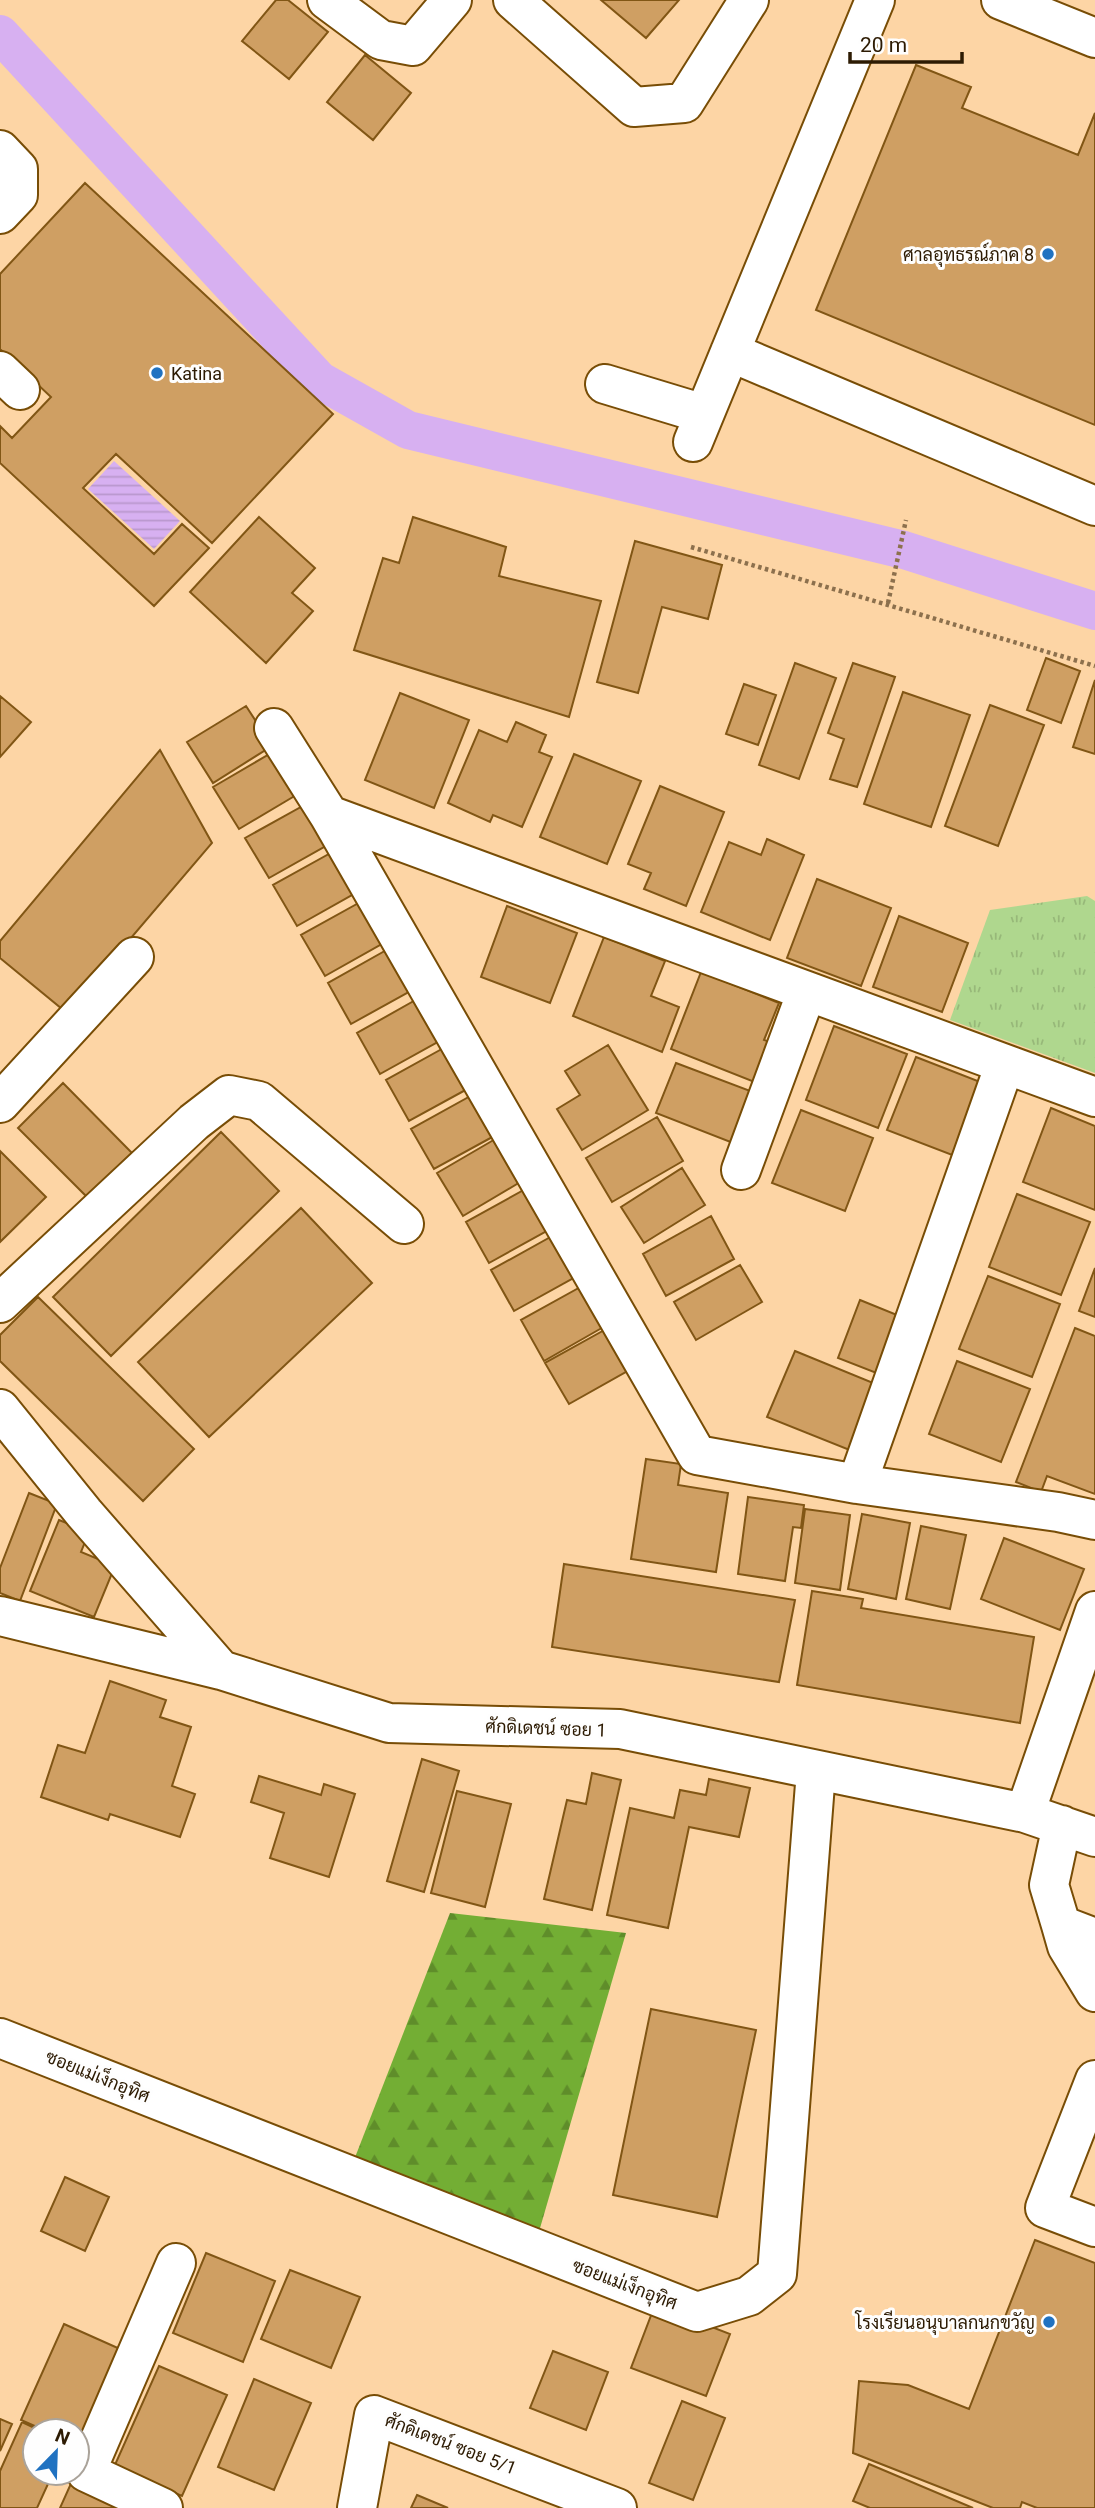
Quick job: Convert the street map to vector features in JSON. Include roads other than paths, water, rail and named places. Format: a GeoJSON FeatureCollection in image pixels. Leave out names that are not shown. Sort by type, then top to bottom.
{"type":"FeatureCollection","features":[{"type":"Feature","properties":{"kind":"street"},"geometry":{"type":"LineString","coordinates":[[327,0],[381,40],[413,46],[452,0]]}},
{"type":"Feature","properties":{"kind":"street"},"geometry":{"type":"LineString","coordinates":[[513,0],[634,107],[684,103],[749,0]]}},
{"type":"Feature","properties":{"kind":"street"},"geometry":{"type":"LineString","coordinates":[[605,384],[698,428],[875,0]]}},
{"type":"Feature","properties":{"kind":"street"},"geometry":{"type":"LineString","coordinates":[[1001,0],[1095,38]]}},
{"type":"Feature","properties":{"kind":"street"},"geometry":{"type":"LineString","coordinates":[[0,150],[18,169],[18,195],[0,214]]}},
{"type":"Feature","properties":{"kind":"street"},"geometry":{"type":"LineString","coordinates":[[730,352],[1095,506]]}},
{"type":"Feature","properties":{"kind":"street"},"geometry":{"type":"LineString","coordinates":[[274,729],[329,816],[697,1455],[857,1484],[1058,1512],[1095,1520]]}},
{"type":"Feature","properties":{"kind":"street"},"geometry":{"type":"LineString","coordinates":[[329,816],[1095,1097]]}},
{"type":"Feature","properties":{"kind":"street"},"geometry":{"type":"LineString","coordinates":[[0,1103],[134,957]]}},
{"type":"Feature","properties":{"kind":"street"},"geometry":{"type":"LineString","coordinates":[[741,1170],[807,992]]}},
{"type":"Feature","properties":{"kind":"street"},"geometry":{"type":"LineString","coordinates":[[857,1484],[1005,1064]]}},
{"type":"Feature","properties":{"kind":"street"},"geometry":{"type":"LineString","coordinates":[[0,1303],[194,1122],[229,1094],[259,1101],[404,1224]]}},
{"type":"Feature","properties":{"kind":"street"},"geometry":{"type":"LineString","coordinates":[[0,1409],[84,1513],[221,1670]]}},
{"type":"Feature","properties":{"kind":"street"},"geometry":{"type":"LineString","coordinates":[[1025,1813],[1095,1611]]}},
{"type":"Feature","properties":{"kind":"street","name":"ศักดิเดชน์ ซอย 1"},"geometry":{"type":"LineString","coordinates":[[0,1616],[221,1670],[389,1723],[620,1730],[1025,1813],[1079,1831]]}},
{"type":"Feature","properties":{"kind":"street","name":"ซอยแม่เง็กอุทิศ"},"geometry":{"type":"LineString","coordinates":[[0,2038],[696,2312],[749,2296],[777,2274],[816,1771]]}},
{"type":"Feature","properties":{"kind":"street"},"geometry":{"type":"LineString","coordinates":[[1079,1831],[1049,1885],[1078,1931],[1067,1946],[1095,1992]]}},
{"type":"Feature","properties":{"kind":"street"},"geometry":{"type":"LineString","coordinates":[[1095,2080],[1045,2208],[1095,2227]]}},
{"type":"Feature","properties":{"kind":"street"},"geometry":{"type":"LineString","coordinates":[[163,2508],[86,2472],[176,2263]]}},
{"type":"Feature","properties":{"kind":"street","name":"ศักดิเดชน์ ซอย 5/1"},"geometry":{"type":"LineString","coordinates":[[358,2508],[374,2415],[617,2508]]}},
{"type":"Feature","properties":{"kind":"waterway"},"geometry":{"type":"LineString","coordinates":[[0,34],[319,380],[408,430],[904,550],[1095,611]]}},
{"type":"Feature","properties":{"kind":"place","name":"ศาลอุทธรณ์ภาค 8"},"geometry":{"type":"Point","coordinates":[1048,254]}},
{"type":"Feature","properties":{"kind":"place","name":"Katina"},"geometry":{"type":"Point","coordinates":[157,373]}},
{"type":"Feature","properties":{"kind":"place","name":"โรงเรียนอนุบาลกนกขวัญ"},"geometry":{"type":"Point","coordinates":[1049,2322]}}]}
